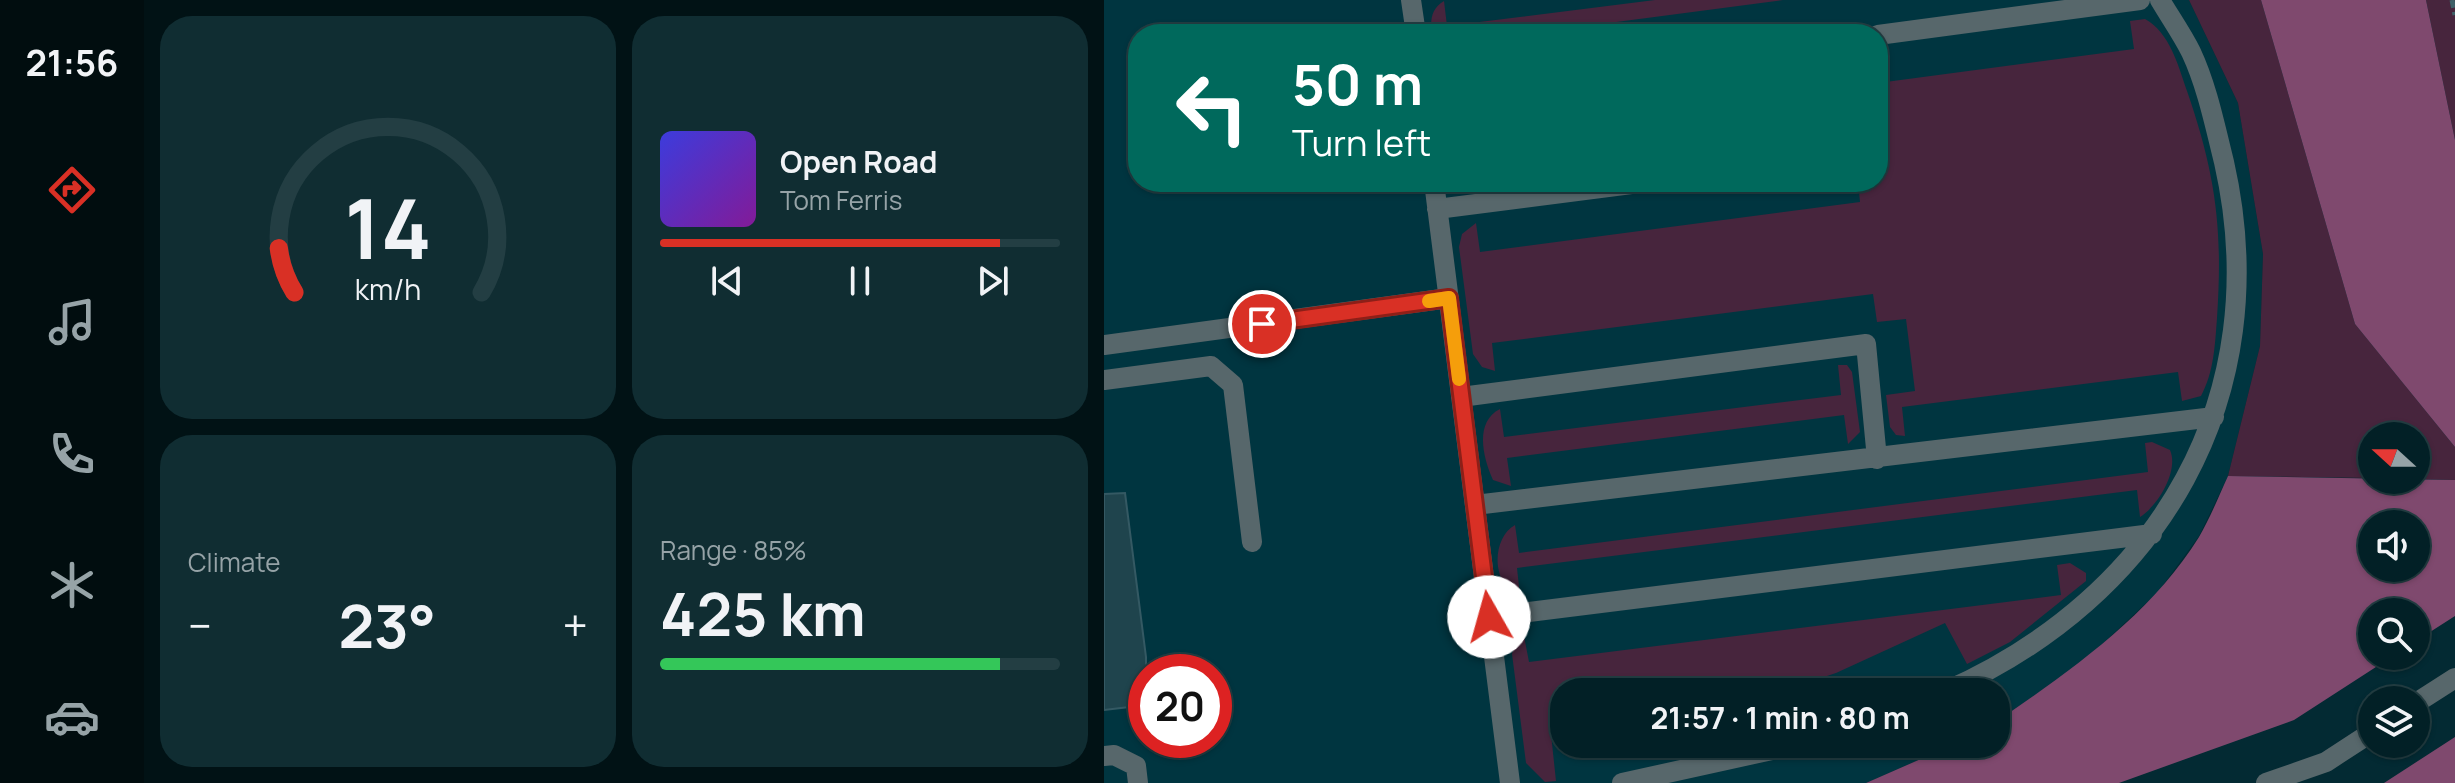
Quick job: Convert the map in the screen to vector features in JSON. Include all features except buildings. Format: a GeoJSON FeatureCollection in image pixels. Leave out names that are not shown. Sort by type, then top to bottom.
{"type":"FeatureCollection","features":[{"type":"Feature","properties":{"kind":"lane"},"geometry":{"type":"LineString","coordinates":[[1411,0],[1415,24]]}},
{"type":"Feature","properties":{"kind":"lane"},"geometry":{"type":"LineString","coordinates":[[1888,34],[2140,0]]}},
{"type":"Feature","properties":{"kind":"lane"},"geometry":{"type":"LineString","coordinates":[[1972,678],[2023,652],[2085,603],[2152,534],[2188,477],[2214,417],[2230,361],[2238,285],[2234,206],[2213,117],[2191,53],[2160,0]]}},
{"type":"Feature","properties":{"kind":"lane"},"geometry":{"type":"LineString","coordinates":[[1435,192],[1510,783]]}},
{"type":"Feature","properties":{"kind":"lane"},"geometry":{"type":"LineString","coordinates":[[1437,209],[1569,192]]}},
{"type":"Feature","properties":{"kind":"lane"},"geometry":{"type":"LineString","coordinates":[[1104,345],[1449,298]]}},
{"type":"Feature","properties":{"kind":"lane"},"geometry":{"type":"LineString","coordinates":[[1461,397],[1866,344],[1877,459]]}},
{"type":"Feature","properties":{"kind":"lane"},"geometry":{"type":"LineString","coordinates":[[1104,380],[1211,366],[1233,385],[1252,542]]}},
{"type":"Feature","properties":{"kind":"lane"},"geometry":{"type":"LineString","coordinates":[[1475,505],[2214,417]]}},
{"type":"Feature","properties":{"kind":"lane"},"geometry":{"type":"LineString","coordinates":[[1489,617],[2152,534]]}},
{"type":"Feature","properties":{"kind":"lane"},"geometry":{"type":"LineString","coordinates":[[2430,694],[2455,678]]}},
{"type":"Feature","properties":{"kind":"lane"},"geometry":{"type":"LineString","coordinates":[[2266,783],[2326,762],[2358,741]]}},
{"type":"Feature","properties":{"kind":"lane"},"geometry":{"type":"LineString","coordinates":[[1104,756],[1114,755],[1136,766],[1138,783]]}},
{"type":"Feature","properties":{"kind":"lane"},"geometry":{"type":"LineString","coordinates":[[1622,783],[1735,758]]}},
{"type":"Feature","properties":{"kind":"path"},"geometry":{"type":"LineString","coordinates":[[2452,0],[2455,15]]}},
{"type":"Feature","properties":{"kind":"shaded area"},"geometry":{"type":"Polygon","coordinates":[[[1104,0],[2189,0],[2238,103],[2263,254],[2260,346],[2228,476],[2199,536],[2158,592],[2083,662],[2010,712],[2010,678],[1550,678],[1550,758],[1923,758],[1866,783],[1104,783],[1104,0]]]}},
{"type":"Feature","properties":{"kind":"shaded area"},"geometry":{"type":"Polygon","coordinates":[[[1655,0],[1783,0],[1601,24],[1463,24],[1655,0]]]}},
{"type":"Feature","properties":{"kind":"shaded area"},"geometry":{"type":"Polygon","coordinates":[[[2189,0],[2261,0],[2355,324],[2455,447],[2455,480],[2430,479],[2430,422],[2358,422],[2358,478],[2228,476],[2260,346],[2263,254],[2238,103],[2189,0]]]}},
{"type":"Feature","properties":{"kind":"shaded area"},"geometry":{"type":"Polygon","coordinates":[[[2261,0],[2426,0],[2455,140],[2455,447],[2355,324],[2261,0]]]}},
{"type":"Feature","properties":{"kind":"shaded area"},"geometry":{"type":"Polygon","coordinates":[[[2426,0],[2455,0],[2455,140],[2426,0]]]}},
{"type":"Feature","properties":{"kind":"shaded area"},"geometry":{"type":"Polygon","coordinates":[[[1444,1],[1447,24],[1431,24],[1432,15],[1444,1]]]}},
{"type":"Feature","properties":{"kind":"shaded area"},"geometry":{"type":"Polygon","coordinates":[[[2145,19],[2167,41],[2197,121],[2211,176],[2218,229],[2219,286],[2211,368],[2201,396],[2182,401],[2178,372],[1902,407],[1905,436],[1896,435],[1890,427],[1886,395],[1915,391],[1906,319],[1877,322],[1873,294],[1492,343],[1495,371],[1482,367],[1473,354],[1459,247],[1462,234],[1476,223],[1480,252],[1860,202],[1859,192],[1888,192],[1888,82],[2134,49],[2130,21],[2145,19]]]}},
{"type":"Feature","properties":{"kind":"shaded area"},"geometry":{"type":"Polygon","coordinates":[[[1838,365],[1847,365],[1852,372],[1860,432],[1848,444],[1844,415],[1507,458],[1511,486],[1493,480],[1486,461],[1484,431],[1492,415],[1500,409],[1504,437],[1841,395],[1838,365]]]}},
{"type":"Feature","properties":{"kind":"shaded area"},"geometry":{"type":"Polygon","coordinates":[[[2152,442],[2170,450],[2172,467],[2160,496],[2140,517],[2137,490],[1517,568],[1520,596],[1510,591],[1499,573],[1498,551],[1507,531],[1515,525],[1519,553],[2148,472],[2145,443],[2152,442]]]}},
{"type":"Feature","properties":{"kind":"shaded area"},"geometry":{"type":"Polygon","coordinates":[[[2228,476],[2358,478],[2358,494],[2430,494],[2430,480],[2455,480],[2455,616],[2430,632],[2430,598],[2358,598],[2358,670],[2371,670],[2294,720],[2119,783],[1866,783],[1923,758],[2010,758],[2010,712],[2080,661],[2133,617],[2179,565],[2211,515],[2228,476]]]}},
{"type":"Feature","properties":{"kind":"shaded area"},"geometry":{"type":"Polygon","coordinates":[[[2070,563],[2086,573],[2086,581],[2010,642],[1967,664],[1945,623],[1821,678],[1550,678],[1550,758],[1554,758],[1556,781],[1545,782],[1526,763],[1512,654],[1516,642],[1524,636],[1529,662],[2061,595],[2057,565],[2070,563]]]}},
{"type":"Feature","properties":{"kind":"shaded area"},"geometry":{"type":"Polygon","coordinates":[[[2455,737],[2455,783],[2384,783],[2423,758],[2430,758],[2430,753],[2455,737]]]}},
{"type":"Feature","properties":{"kind":"slow traffic"},"geometry":{"type":"LineString","coordinates":[[1429,301],[1449,298],[1459,379]]}},
{"type":"Feature","properties":{"kind":"route"},"geometry":{"type":"LineString","coordinates":[[1262,324],[1449,298],[1489,617]]}}]}
